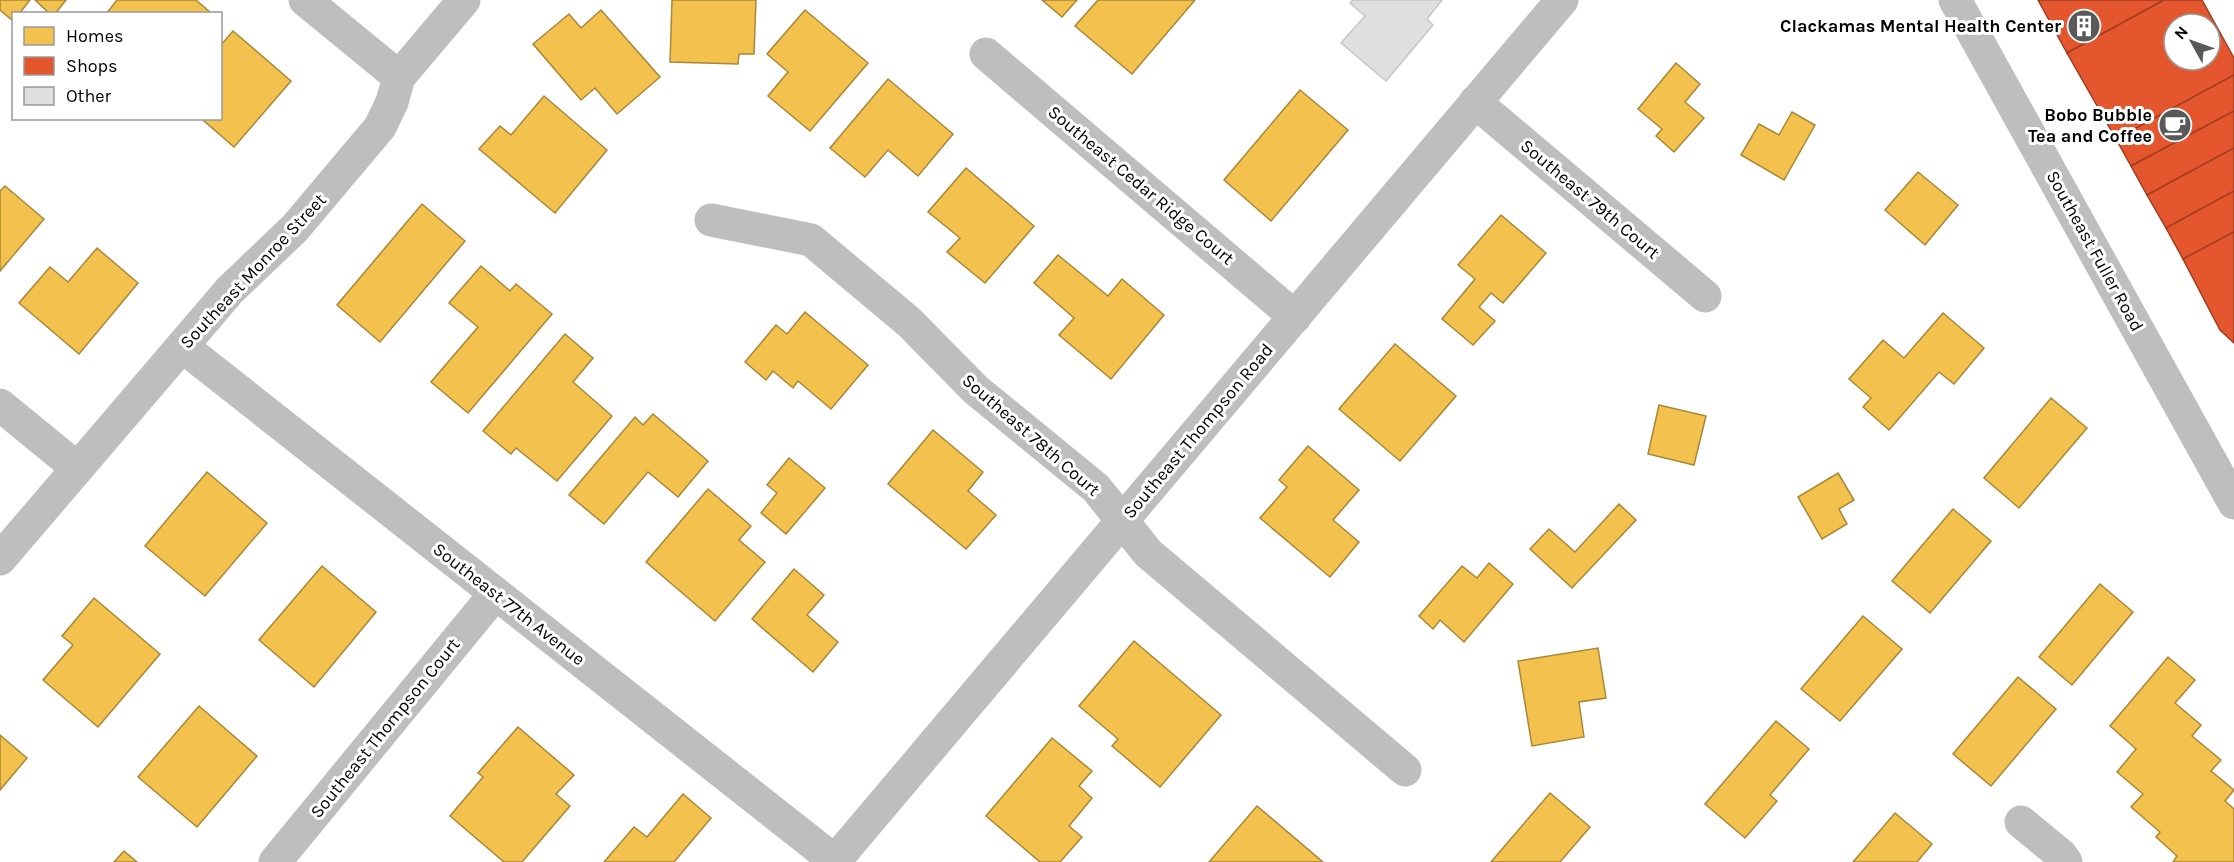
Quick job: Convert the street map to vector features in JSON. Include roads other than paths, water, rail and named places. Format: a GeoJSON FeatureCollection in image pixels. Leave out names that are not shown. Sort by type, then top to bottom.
{"type":"FeatureCollection","features":[{"type":"Feature","properties":{"kind":"street"},"geometry":{"type":"LineString","coordinates":[[305,0],[399,77]]}},
{"type":"Feature","properties":{"kind":"street","name":"Southeast Monroe Street"},"geometry":{"type":"LineString","coordinates":[[0,559],[230,290],[295,228],[380,127],[392,102],[399,77],[465,0]]}},
{"type":"Feature","properties":{"kind":"street","name":"Southeast Thompson Road"},"geometry":{"type":"LineString","coordinates":[[835,862],[1562,0]]}},
{"type":"Feature","properties":{"kind":"street","name":"Southeast Fuller Road"},"geometry":{"type":"LineString","coordinates":[[1955,0],[2234,503]]}},
{"type":"Feature","properties":{"kind":"street","name":"Southeast Cedar Ridge Court"},"geometry":{"type":"LineString","coordinates":[[986,54],[1295,317]]}},
{"type":"Feature","properties":{"kind":"street","name":"Southeast 79th Court"},"geometry":{"type":"LineString","coordinates":[[1475,102],[1705,296]]}},
{"type":"Feature","properties":{"kind":"street","name":"Southeast 78th Court"},"geometry":{"type":"LineString","coordinates":[[711,220],[810,240],[909,321],[976,390],[1096,488],[1148,554],[1405,770]]}},
{"type":"Feature","properties":{"kind":"street","name":"Southeast 77th Avenue"},"geometry":{"type":"LineString","coordinates":[[183,347],[835,862]]}},
{"type":"Feature","properties":{"kind":"street"},"geometry":{"type":"LineString","coordinates":[[0,405],[78,468]]}},
{"type":"Feature","properties":{"kind":"street","name":"Southeast Thompson Court"},"geometry":{"type":"LineString","coordinates":[[275,862],[495,594]]}},
{"type":"Feature","properties":{"kind":"street"},"geometry":{"type":"LineString","coordinates":[[2022,822],[2061,855],[2066,862]]}},
{"type":"Feature","properties":{"kind":"place","name":"Clackamas Mental Health Center"},"geometry":{"type":"Point","coordinates":[2084,26]}},
{"type":"Feature","properties":{"kind":"place","name":"Bobo Bubble Tea and Coffee"},"geometry":{"type":"Point","coordinates":[2175,125]}}]}
